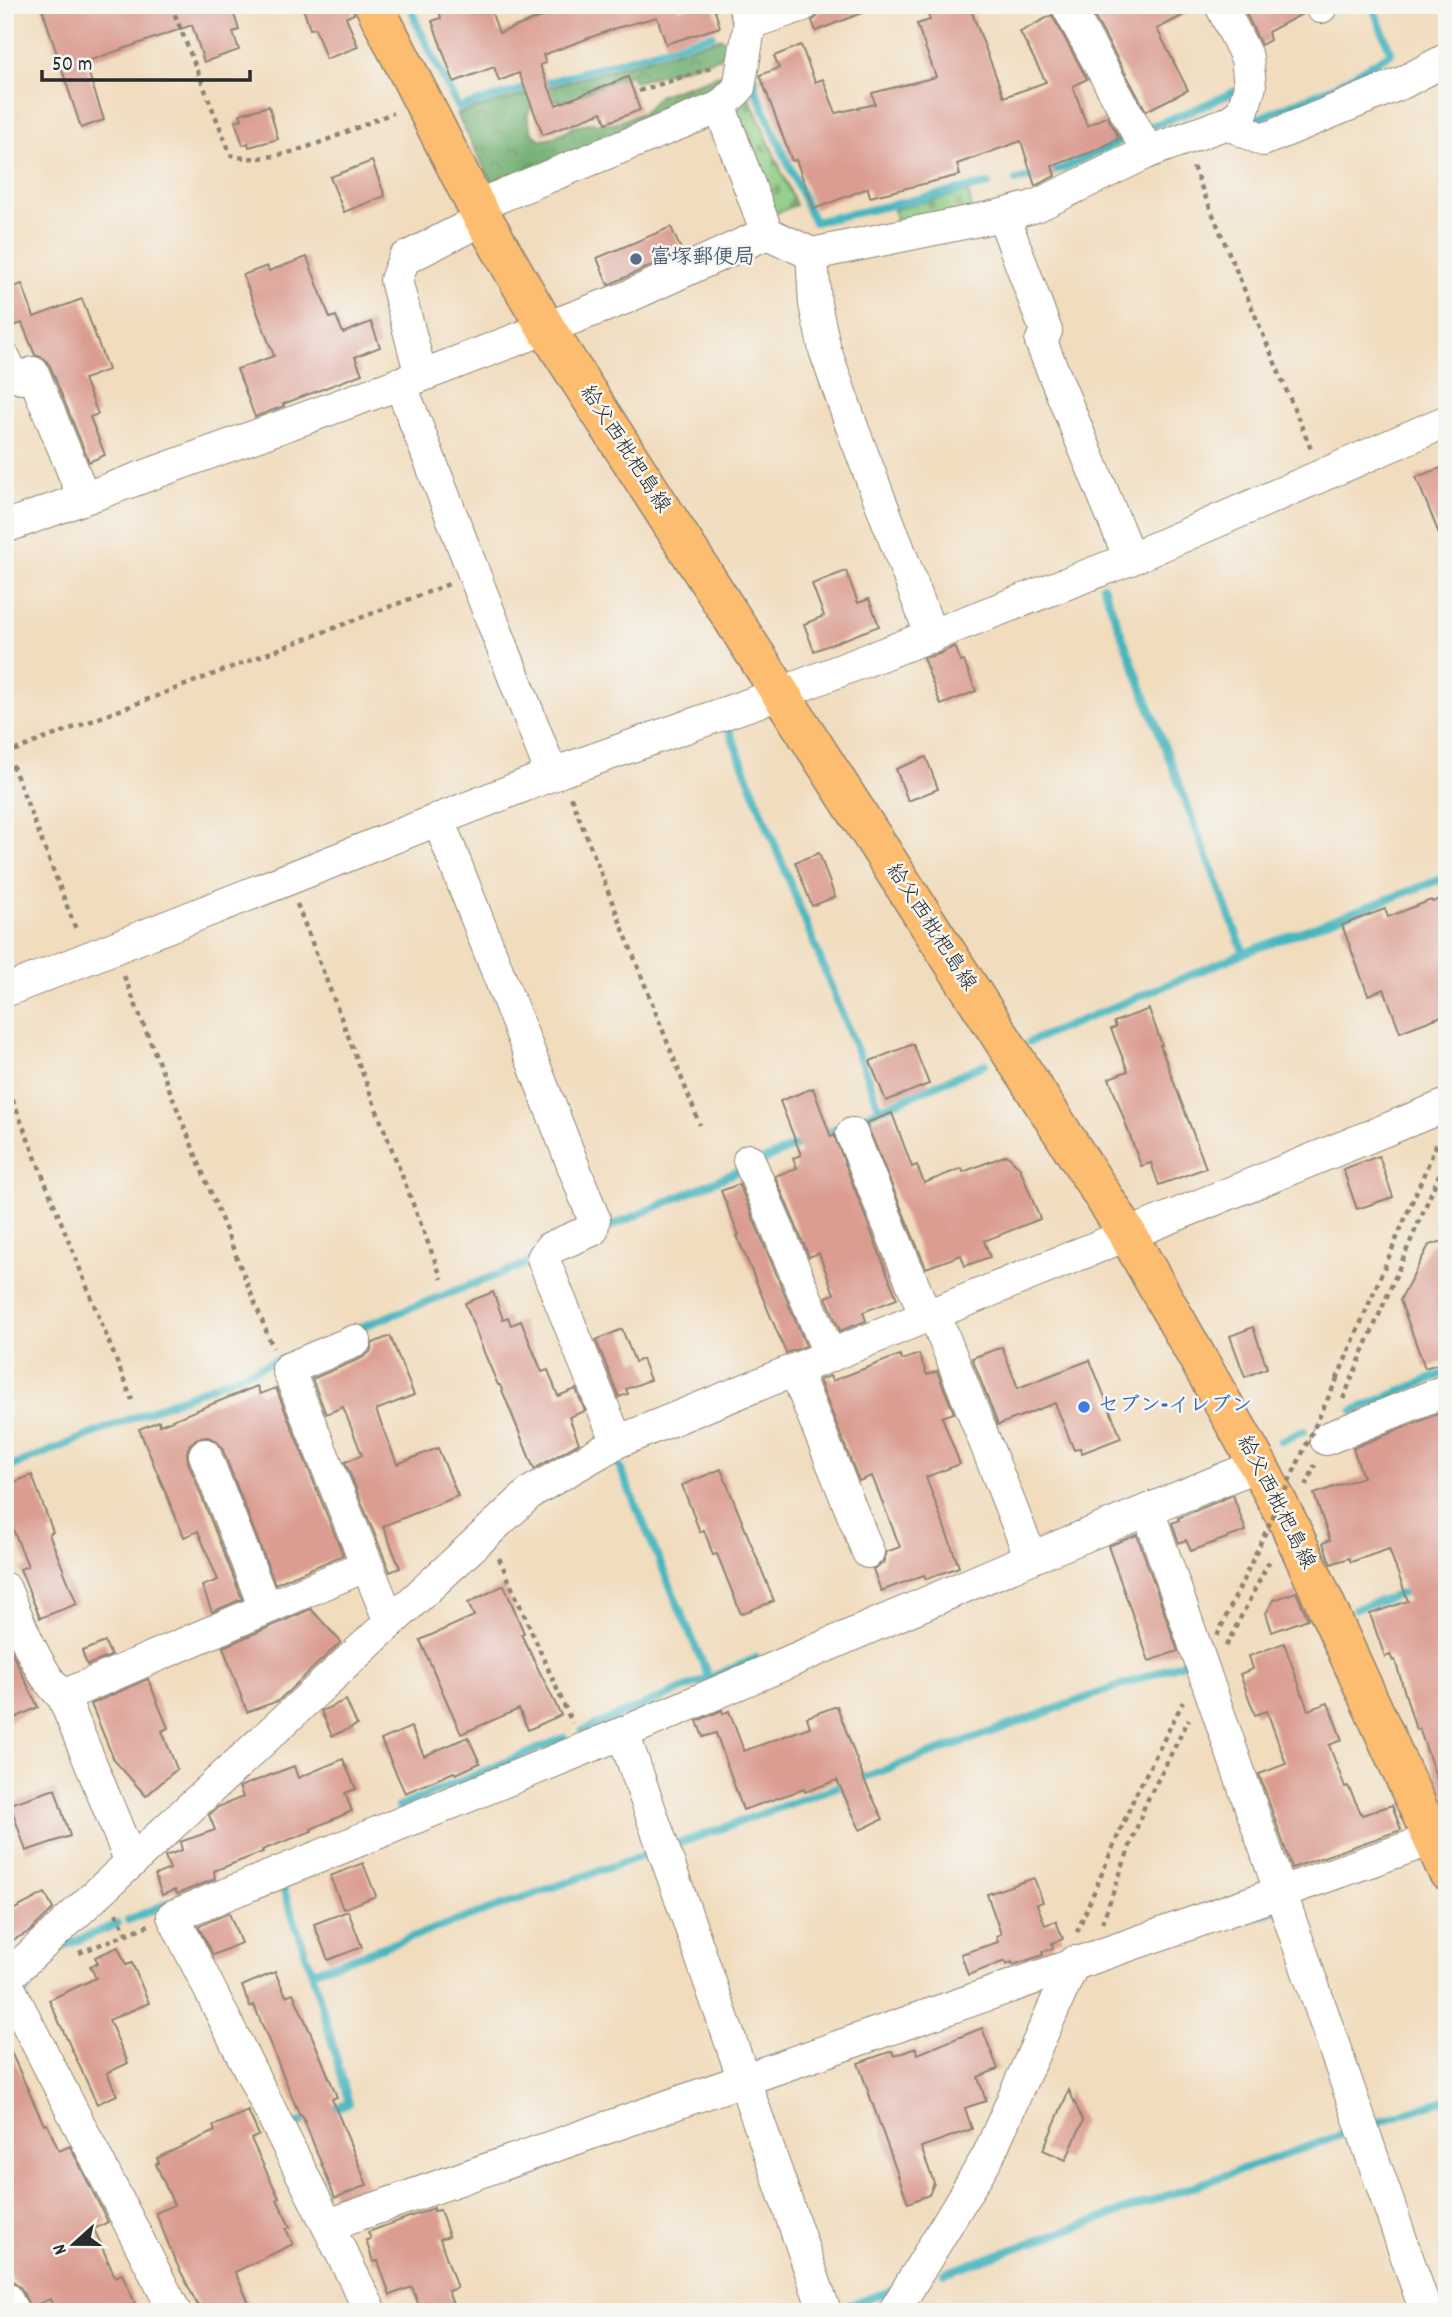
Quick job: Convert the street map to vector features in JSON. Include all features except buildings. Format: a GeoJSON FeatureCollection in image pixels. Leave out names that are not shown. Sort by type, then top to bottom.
{"type":"FeatureCollection","features":[{"type":"Feature","properties":{"kind":"main road","name":"給父西枇杷島線"},"geometry":{"type":"LineString","coordinates":[[374,5],[479,212],[545,328],[1128,1235],[1289,1524],[1442,1848]]}},
{"type":"Feature","properties":{"kind":"street"},"geometry":{"type":"LineString","coordinates":[[557,773],[475,574],[411,380],[396,280],[404,259],[479,212],[720,107],[739,88],[745,57],[747,14],[803,5]]}},
{"type":"Feature","properties":{"kind":"street"},"geometry":{"type":"LineString","coordinates":[[1067,5],[1148,152]]}},
{"type":"Feature","properties":{"kind":"street"},"geometry":{"type":"LineString","coordinates":[[720,107],[767,233],[811,254],[1003,215],[1036,205],[1148,152],[1227,124],[1242,113],[1250,86],[1247,58],[1221,5]]}},
{"type":"Feature","properties":{"kind":"street"},"geometry":{"type":"LineString","coordinates":[[1227,124],[1263,140],[1404,82],[1447,59]]}},
{"type":"Feature","properties":{"kind":"street"},"geometry":{"type":"LineString","coordinates":[[1003,215],[1046,331],[1041,342],[1130,559]]}},
{"type":"Feature","properties":{"kind":"street"},"geometry":{"type":"LineString","coordinates":[[5,527],[411,380],[625,298],[767,233]]}},
{"type":"Feature","properties":{"kind":"street"},"geometry":{"type":"LineString","coordinates":[[811,254],[814,304],[825,350],[932,637]]}},
{"type":"Feature","properties":{"kind":"street"},"geometry":{"type":"LineString","coordinates":[[5,359],[11,373],[21,378],[33,373],[84,498]]}},
{"type":"Feature","properties":{"kind":"street"},"geometry":{"type":"LineString","coordinates":[[5,990],[557,773],[932,637],[1130,559],[1447,421]]}},
{"type":"Feature","properties":{"kind":"street"},"geometry":{"type":"LineString","coordinates":[[438,819],[594,1219],[592,1230],[550,1248],[543,1258],[617,1442]]}},
{"type":"Feature","properties":{"kind":"street"},"geometry":{"type":"LineString","coordinates":[[174,2312],[5,1979],[531,1492],[617,1442],[1128,1235],[1444,1119]]}},
{"type":"Feature","properties":{"kind":"street"},"geometry":{"type":"LineString","coordinates":[[852,1134],[1031,1558]]}},
{"type":"Feature","properties":{"kind":"street"},"geometry":{"type":"LineString","coordinates":[[749,1160],[830,1356]]}},
{"type":"Feature","properties":{"kind":"street"},"geometry":{"type":"LineString","coordinates":[[355,1341],[280,1359],[390,1622]]}},
{"type":"Feature","properties":{"kind":"street"},"geometry":{"type":"LineString","coordinates":[[795,1370],[867,1552]]}},
{"type":"Feature","properties":{"kind":"street"},"geometry":{"type":"LineString","coordinates":[[1326,1439],[1447,1390]]}},
{"type":"Feature","properties":{"kind":"street"},"geometry":{"type":"LineString","coordinates":[[205,1455],[265,1608]]}},
{"type":"Feature","properties":{"kind":"street"},"geometry":{"type":"LineString","coordinates":[[371,2312],[173,1916],[622,1734],[1031,1558],[1258,1465]]}},
{"type":"Feature","properties":{"kind":"street"},"geometry":{"type":"LineString","coordinates":[[1148,1510],[1426,2312]]}},
{"type":"Feature","properties":{"kind":"street"},"geometry":{"type":"LineString","coordinates":[[63,1696],[367,1565]]}},
{"type":"Feature","properties":{"kind":"street"},"geometry":{"type":"LineString","coordinates":[[5,1589],[53,1687],[63,1696],[131,1862]]}},
{"type":"Feature","properties":{"kind":"street"},"geometry":{"type":"LineString","coordinates":[[622,1734],[825,2312]]}},
{"type":"Feature","properties":{"kind":"street"},"geometry":{"type":"LineString","coordinates":[[328,2225],[1280,1891],[1442,1848]]}},
{"type":"Feature","properties":{"kind":"street"},"geometry":{"type":"LineString","coordinates":[[894,2312],[988,2156],[1082,1959]]}},
{"type":"Feature","properties":{"kind":"street"},"geometry":{"type":"LineString","coordinates":[[5,2297],[13,2312]]}},
{"type":"Feature","properties":{"kind":"path"},"geometry":{"type":"LineString","coordinates":[[171,5],[231,155],[242,159],[292,153],[393,113],[429,114]]}},
{"type":"Feature","properties":{"kind":"path"},"geometry":{"type":"LineString","coordinates":[[639,91],[745,57]]}},
{"type":"Feature","properties":{"kind":"path"},"geometry":{"type":"LineString","coordinates":[[1181,140],[1322,475]]}},
{"type":"Feature","properties":{"kind":"path"},"geometry":{"type":"LineString","coordinates":[[6,753],[475,574]]}},
{"type":"Feature","properties":{"kind":"path"},"geometry":{"type":"LineString","coordinates":[[5,746],[280,1359]]}},
{"type":"Feature","properties":{"kind":"path"},"geometry":{"type":"LineString","coordinates":[[557,773],[700,1125]]}},
{"type":"Feature","properties":{"kind":"path"},"geometry":{"type":"LineString","coordinates":[[288,880],[442,1279]]}},
{"type":"Feature","properties":{"kind":"path"},"geometry":{"type":"LineString","coordinates":[[5,1081],[132,1400]]}},
{"type":"Feature","properties":{"kind":"path"},"geometry":{"type":"LineString","coordinates":[[1217,1636],[1337,1379],[1444,1119]]}},
{"type":"Feature","properties":{"kind":"path"},"geometry":{"type":"LineString","coordinates":[[1082,1959],[1145,1805],[1289,1524],[1447,1156]]}},
{"type":"Feature","properties":{"kind":"path"},"geometry":{"type":"LineString","coordinates":[[487,1531],[584,1749]]}},
{"type":"Feature","properties":{"kind":"path"},"geometry":{"type":"LineString","coordinates":[[45,1942],[61,1960],[173,1916]]}},
{"type":"Feature","properties":{"kind":"green space"},"geometry":{"type":"Polygon","coordinates":[[[721,38],[729,44],[722,57],[635,82],[630,74],[566,103],[557,100],[531,106],[527,116],[532,133],[541,140],[589,123],[614,124],[644,112],[660,95],[720,75],[727,88],[496,191],[457,114],[721,38]]]}},
{"type":"Feature","properties":{"kind":"green space"},"geometry":{"type":"Polygon","coordinates":[[[748,95],[796,205],[769,216],[734,103],[748,95]]]}},
{"type":"Feature","properties":{"kind":"green space"},"geometry":{"type":"Polygon","coordinates":[[[968,192],[972,209],[897,227],[894,209],[968,192]]]}},
{"type":"Feature","properties":{"kind":"waterway"},"geometry":{"type":"LineString","coordinates":[[411,5],[416,22],[458,108],[712,35]]}},
{"type":"Feature","properties":{"kind":"waterway"},"geometry":{"type":"LineString","coordinates":[[1252,112],[1255,120],[1336,86],[1391,53],[1372,5]]}},
{"type":"Feature","properties":{"kind":"waterway"},"geometry":{"type":"LineString","coordinates":[[755,79],[755,89],[814,222],[988,184]]}},
{"type":"Feature","properties":{"kind":"waterway"},"geometry":{"type":"LineString","coordinates":[[1144,129],[1236,91]]}},
{"type":"Feature","properties":{"kind":"waterway"},"geometry":{"type":"LineString","coordinates":[[1016,181],[1064,168],[1130,136]]}},
{"type":"Feature","properties":{"kind":"waterway"},"geometry":{"type":"LineString","coordinates":[[1103,586],[1244,953]]}},
{"type":"Feature","properties":{"kind":"waterway"},"geometry":{"type":"LineString","coordinates":[[728,727],[880,1109]]}},
{"type":"Feature","properties":{"kind":"waterway"},"geometry":{"type":"LineString","coordinates":[[1029,1042],[1244,953],[1447,877]]}},
{"type":"Feature","properties":{"kind":"waterway"},"geometry":{"type":"LineString","coordinates":[[821,1135],[985,1064]]}},
{"type":"Feature","properties":{"kind":"waterway"},"geometry":{"type":"LineString","coordinates":[[764,1160],[806,1141]]}},
{"type":"Feature","properties":{"kind":"waterway"},"geometry":{"type":"LineString","coordinates":[[605,1229],[743,1169]]}},
{"type":"Feature","properties":{"kind":"waterway"},"geometry":{"type":"LineString","coordinates":[[353,1330],[531,1262],[534,1268]]}},
{"type":"Feature","properties":{"kind":"waterway"},"geometry":{"type":"LineString","coordinates":[[5,1469],[282,1358]]}},
{"type":"Feature","properties":{"kind":"waterway"},"geometry":{"type":"LineString","coordinates":[[1353,1411],[1447,1372]]}},
{"type":"Feature","properties":{"kind":"waterway"},"geometry":{"type":"LineString","coordinates":[[1281,1441],[1304,1431]]}},
{"type":"Feature","properties":{"kind":"waterway"},"geometry":{"type":"LineString","coordinates":[[618,1463],[709,1678]]}},
{"type":"Feature","properties":{"kind":"waterway"},"geometry":{"type":"LineString","coordinates":[[1355,1609],[1415,1589]]}},
{"type":"Feature","properties":{"kind":"waterway"},"geometry":{"type":"LineString","coordinates":[[582,1731],[757,1658]]}},
{"type":"Feature","properties":{"kind":"waterway"},"geometry":{"type":"LineString","coordinates":[[672,1846],[1189,1661]]}},
{"type":"Feature","properties":{"kind":"waterway"},"geometry":{"type":"LineString","coordinates":[[399,1807],[564,1738]]}},
{"type":"Feature","properties":{"kind":"waterway"},"geometry":{"type":"LineString","coordinates":[[329,2111],[349,2103],[312,1972],[653,1852]]}},
{"type":"Feature","properties":{"kind":"waterway"},"geometry":{"type":"LineString","coordinates":[[283,1888],[312,1972]]}},
{"type":"Feature","properties":{"kind":"waterway"},"geometry":{"type":"LineString","coordinates":[[128,1920],[171,1902]]}},
{"type":"Feature","properties":{"kind":"waterway"},"geometry":{"type":"LineString","coordinates":[[1236,1923],[1275,1910]]}},
{"type":"Feature","properties":{"kind":"waterway"},"geometry":{"type":"LineString","coordinates":[[66,1945],[117,1924]]}},
{"type":"Feature","properties":{"kind":"waterway"},"geometry":{"type":"LineString","coordinates":[[26,1992],[23,1986],[49,1960]]}},
{"type":"Feature","properties":{"kind":"waterway"},"geometry":{"type":"LineString","coordinates":[[1370,2125],[1447,2099]]}},
{"type":"Feature","properties":{"kind":"waterway"},"geometry":{"type":"LineString","coordinates":[[291,2130],[290,2127],[313,2117]]}},
{"type":"Feature","properties":{"kind":"waterway"},"geometry":{"type":"LineString","coordinates":[[944,2273],[1353,2131]]}},
{"type":"Feature","properties":{"kind":"waterway"},"geometry":{"type":"LineString","coordinates":[[833,2311],[896,2289]]}},
{"type":"Feature","properties":{"kind":"place","name":"富塚郵便局"},"geometry":{"type":"Point","coordinates":[636,259]}},
{"type":"Feature","properties":{"kind":"place","name":"セブン-イレブン"},"geometry":{"type":"Point","coordinates":[1084,1407]}}]}
